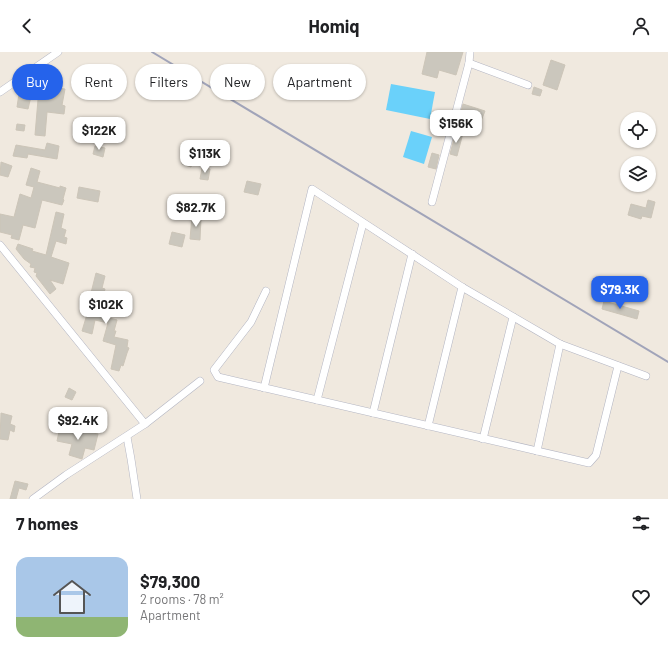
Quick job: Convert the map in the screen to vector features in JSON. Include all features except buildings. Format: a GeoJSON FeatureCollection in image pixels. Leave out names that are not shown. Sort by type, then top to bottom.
{"type":"FeatureCollection","features":[{"type":"Feature","properties":{"kind":"street"},"geometry":{"type":"LineString","coordinates":[[0,92],[58,52]]}},
{"type":"Feature","properties":{"kind":"street"},"geometry":{"type":"LineString","coordinates":[[432,202],[469,63],[470,52]]}},
{"type":"Feature","properties":{"kind":"street"},"geometry":{"type":"LineString","coordinates":[[469,63],[528,85]]}},
{"type":"Feature","properties":{"kind":"street"},"geometry":{"type":"LineString","coordinates":[[264,388],[312,189],[462,287],[560,344],[646,376]]}},
{"type":"Feature","properties":{"kind":"street"},"geometry":{"type":"LineString","coordinates":[[316,400],[364,223]]}},
{"type":"Feature","properties":{"kind":"street"},"geometry":{"type":"LineString","coordinates":[[0,245],[145,424]]}},
{"type":"Feature","properties":{"kind":"street"},"geometry":{"type":"LineString","coordinates":[[373,413],[412,254]]}},
{"type":"Feature","properties":{"kind":"street"},"geometry":{"type":"LineString","coordinates":[[428,426],[462,287]]}},
{"type":"Feature","properties":{"kind":"street"},"geometry":{"type":"LineString","coordinates":[[266,290],[251,322],[214,370],[218,377],[589,463],[596,455],[618,366]]}},
{"type":"Feature","properties":{"kind":"street"},"geometry":{"type":"LineString","coordinates":[[483,439],[513,317]]}},
{"type":"Feature","properties":{"kind":"street"},"geometry":{"type":"LineString","coordinates":[[537,451],[560,344]]}},
{"type":"Feature","properties":{"kind":"street"},"geometry":{"type":"LineString","coordinates":[[33,499],[66,475],[127,437],[200,381]]}},
{"type":"Feature","properties":{"kind":"street"},"geometry":{"type":"LineString","coordinates":[[127,437],[132,459],[137,499]]}},
{"type":"Feature","properties":{"kind":"water"},"geometry":{"type":"Polygon","coordinates":[[[391,84],[435,92],[430,119],[386,110],[391,84]]]}},
{"type":"Feature","properties":{"kind":"water"},"geometry":{"type":"Polygon","coordinates":[[[411,131],[432,137],[424,164],[403,157],[411,131]]]}},
{"type":"Feature","properties":{"kind":"railway"},"geometry":{"type":"LineString","coordinates":[[152,52],[668,362]]}}]}
